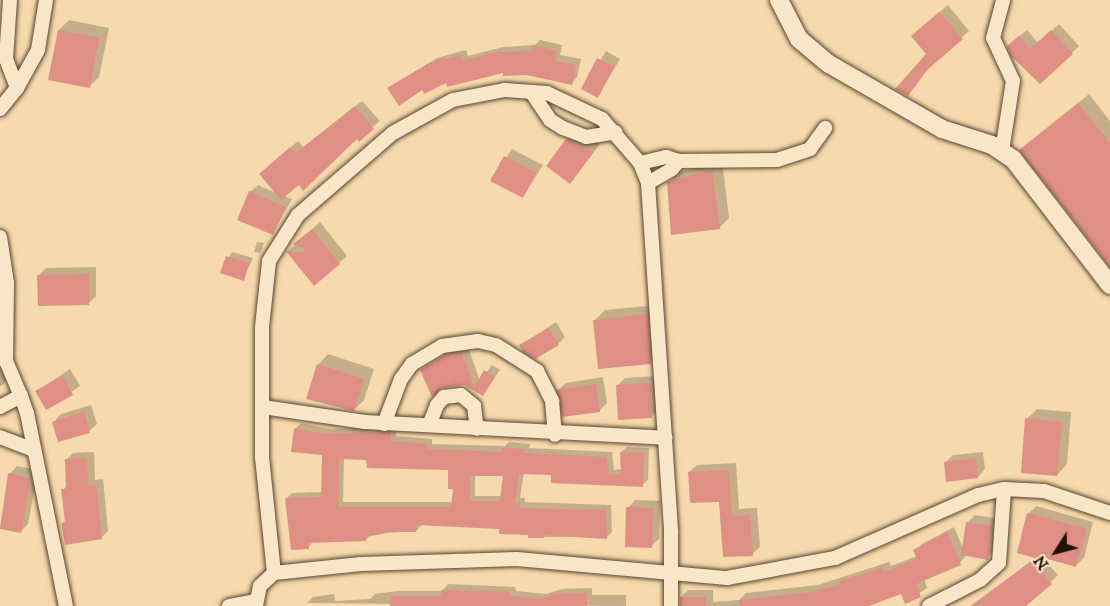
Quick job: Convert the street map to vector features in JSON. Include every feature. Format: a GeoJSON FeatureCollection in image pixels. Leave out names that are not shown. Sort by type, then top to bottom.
{"type":"FeatureCollection","features":[{"type":"Feature","properties":{"kind":"main road"},"geometry":{"type":"LineString","coordinates":[[779,0],[799,39],[830,64],[942,129],[1002,151],[1013,159],[1110,285]]}},
{"type":"Feature","properties":{"kind":"street"},"geometry":{"type":"LineString","coordinates":[[10,0],[6,59],[17,88]]}},
{"type":"Feature","properties":{"kind":"street"},"geometry":{"type":"LineString","coordinates":[[0,109],[17,88],[38,50],[46,0]]}},
{"type":"Feature","properties":{"kind":"street"},"geometry":{"type":"LineString","coordinates":[[1002,151],[1013,81],[993,38],[1003,0]]}},
{"type":"Feature","properties":{"kind":"street"},"geometry":{"type":"LineString","coordinates":[[274,573],[262,457],[262,327],[269,261],[298,215],[393,134],[440,106],[482,93],[532,93],[569,101],[616,132],[639,163],[648,183],[653,311],[666,438],[672,574],[671,606]]}},
{"type":"Feature","properties":{"kind":"street"},"geometry":{"type":"LineString","coordinates":[[532,93],[550,120],[563,128],[586,136],[616,132]]}},
{"type":"Feature","properties":{"kind":"street"},"geometry":{"type":"LineString","coordinates":[[639,163],[657,157],[678,161],[777,160],[810,149],[825,129]]}},
{"type":"Feature","properties":{"kind":"street"},"geometry":{"type":"LineString","coordinates":[[648,183],[672,170],[678,161]]}},
{"type":"Feature","properties":{"kind":"street"},"geometry":{"type":"LineString","coordinates":[[0,237],[7,282],[6,361],[21,396],[66,606]]}},
{"type":"Feature","properties":{"kind":"street"},"geometry":{"type":"LineString","coordinates":[[384,424],[393,398],[412,364],[442,346],[478,341],[504,350],[537,371],[552,401],[555,435]]}},
{"type":"Feature","properties":{"kind":"street"},"geometry":{"type":"LineString","coordinates":[[429,425],[444,397],[461,395],[474,406],[477,429]]}},
{"type":"Feature","properties":{"kind":"street"},"geometry":{"type":"LineString","coordinates":[[0,407],[21,396]]}},
{"type":"Feature","properties":{"kind":"street"},"geometry":{"type":"LineString","coordinates":[[263,407],[384,424],[429,425],[555,435],[666,438]]}},
{"type":"Feature","properties":{"kind":"street"},"geometry":{"type":"LineString","coordinates":[[0,437],[34,450]]}},
{"type":"Feature","properties":{"kind":"street"},"geometry":{"type":"LineString","coordinates":[[929,606],[980,580],[999,563],[1004,489]]}},
{"type":"Feature","properties":{"kind":"street"},"geometry":{"type":"LineString","coordinates":[[229,606],[256,603],[260,586],[274,573],[361,564],[517,559],[728,578],[803,566],[879,541],[954,505],[1004,489],[1044,491],[1110,513]]}},
{"type":"Feature","properties":{"kind":"building"},"geometry":{"type":"Polygon","coordinates":[[[939,12],[963,39],[927,70],[908,96],[895,89],[926,54],[911,36],[939,12]]]}},
{"type":"Feature","properties":{"kind":"building"},"geometry":{"type":"Polygon","coordinates":[[[58,30],[99,38],[90,88],[48,80],[58,30]]]}},
{"type":"Feature","properties":{"kind":"building"},"geometry":{"type":"Polygon","coordinates":[[[1051,30],[1073,54],[1040,84],[1011,56],[1007,46],[1019,36],[1030,49],[1051,30]]]}},
{"type":"Feature","properties":{"kind":"building"},"geometry":{"type":"Polygon","coordinates":[[[533,45],[557,51],[555,61],[576,65],[572,85],[527,75],[503,76],[503,73],[447,87],[446,83],[424,94],[422,90],[399,106],[387,88],[429,63],[460,55],[462,61],[496,52],[531,51],[533,45]]]}},
{"type":"Feature","properties":{"kind":"building"},"geometry":{"type":"Polygon","coordinates":[[[597,58],[614,67],[598,98],[581,89],[597,58]]]}},
{"type":"Feature","properties":{"kind":"building"},"geometry":{"type":"Polygon","coordinates":[[[1078,103],[1110,143],[1110,267],[1019,150],[1078,103]]]}},
{"type":"Feature","properties":{"kind":"building"},"geometry":{"type":"Polygon","coordinates":[[[355,106],[374,129],[359,142],[357,139],[303,191],[299,185],[281,200],[259,174],[290,147],[296,153],[355,106]]]}},
{"type":"Feature","properties":{"kind":"building"},"geometry":{"type":"Polygon","coordinates":[[[566,139],[594,152],[570,184],[546,166],[566,139]]]}},
{"type":"Feature","properties":{"kind":"building"},"geometry":{"type":"Polygon","coordinates":[[[504,156],[536,173],[523,198],[490,181],[504,156]]]}},
{"type":"Feature","properties":{"kind":"building"},"geometry":{"type":"Polygon","coordinates":[[[712,170],[720,229],[671,235],[667,182],[712,170]]]}},
{"type":"Feature","properties":{"kind":"building"},"geometry":{"type":"Polygon","coordinates":[[[249,191],[285,207],[273,235],[237,220],[249,191]]]}},
{"type":"Feature","properties":{"kind":"building"},"geometry":{"type":"Polygon","coordinates":[[[312,229],[340,264],[314,286],[286,251],[304,253],[305,249],[293,244],[312,229]]]}},
{"type":"Feature","properties":{"kind":"building"},"geometry":{"type":"Polygon","coordinates":[[[226,256],[249,263],[244,281],[220,273],[226,256]]]}},
{"type":"Feature","properties":{"kind":"building"},"geometry":{"type":"Polygon","coordinates":[[[89,274],[89,305],[38,306],[37,275],[89,274]]]}},
{"type":"Feature","properties":{"kind":"building"},"geometry":{"type":"Polygon","coordinates":[[[648,314],[651,364],[598,369],[593,320],[648,314]]]}},
{"type":"Feature","properties":{"kind":"building"},"geometry":{"type":"Polygon","coordinates":[[[548,328],[559,345],[535,359],[523,352],[519,345],[548,328]]]}},
{"type":"Feature","properties":{"kind":"building"},"geometry":{"type":"Polygon","coordinates":[[[462,352],[474,388],[484,370],[495,377],[483,396],[464,385],[442,388],[432,397],[420,370],[445,355],[462,352]]]}},
{"type":"Feature","properties":{"kind":"building"},"geometry":{"type":"Polygon","coordinates":[[[317,364],[364,379],[354,411],[306,399],[317,364]]]}},
{"type":"Feature","properties":{"kind":"building"},"geometry":{"type":"Polygon","coordinates":[[[63,376],[73,395],[46,410],[35,391],[63,376]]]}},
{"type":"Feature","properties":{"kind":"building"},"geometry":{"type":"Polygon","coordinates":[[[650,383],[652,418],[618,420],[616,385],[650,383]]]}},
{"type":"Feature","properties":{"kind":"building"},"geometry":{"type":"Polygon","coordinates":[[[596,384],[600,412],[562,417],[556,390],[596,384]]]}},
{"type":"Feature","properties":{"kind":"building"},"geometry":{"type":"Polygon","coordinates":[[[84,412],[90,433],[58,442],[52,422],[84,412]]]}},
{"type":"Feature","properties":{"kind":"building"},"geometry":{"type":"Polygon","coordinates":[[[1025,418],[1062,422],[1057,476],[1021,473],[1025,418]]]}},
{"type":"Feature","properties":{"kind":"building"},"geometry":{"type":"Polygon","coordinates":[[[294,428],[324,434],[391,432],[391,441],[427,444],[427,449],[502,452],[502,448],[525,449],[524,453],[606,457],[609,475],[621,474],[620,452],[644,453],[643,487],[551,483],[551,475],[519,474],[515,503],[520,503],[520,508],[606,510],[607,539],[544,535],[544,538],[528,538],[528,535],[499,534],[499,529],[417,525],[416,532],[391,532],[366,537],[366,541],[309,543],[309,549],[291,550],[285,498],[321,497],[322,455],[291,452],[294,428]],[[339,459],[338,507],[451,507],[453,489],[448,489],[448,470],[367,468],[366,460],[339,459]],[[470,476],[470,501],[500,501],[503,476],[470,476]]]}},
{"type":"Feature","properties":{"kind":"building"},"geometry":{"type":"Polygon","coordinates":[[[87,458],[88,486],[96,485],[102,539],[65,545],[61,523],[65,522],[61,489],[66,489],[65,459],[87,458]]]}},
{"type":"Feature","properties":{"kind":"building"},"geometry":{"type":"Polygon","coordinates":[[[976,458],[978,478],[946,482],[944,462],[976,458]]]}},
{"type":"Feature","properties":{"kind":"building"},"geometry":{"type":"Polygon","coordinates":[[[729,470],[732,516],[750,515],[753,556],[723,557],[719,502],[690,503],[688,472],[729,470]]]}},
{"type":"Feature","properties":{"kind":"building"},"geometry":{"type":"Polygon","coordinates":[[[8,473],[31,478],[21,533],[0,529],[8,473]]]}},
{"type":"Feature","properties":{"kind":"building"},"geometry":{"type":"Polygon","coordinates":[[[626,507],[653,508],[652,548],[625,547],[626,507]]]}},
{"type":"Feature","properties":{"kind":"building"},"geometry":{"type":"Polygon","coordinates":[[[1027,513],[1087,529],[1076,567],[1044,558],[1041,571],[1052,584],[1026,606],[972,606],[1035,558],[1017,553],[1027,513]]]}},
{"type":"Feature","properties":{"kind":"building"},"geometry":{"type":"Polygon","coordinates":[[[966,522],[992,526],[988,560],[961,555],[966,522]]]}},
{"type":"Feature","properties":{"kind":"building"},"geometry":{"type":"Polygon","coordinates":[[[947,532],[961,565],[916,584],[921,597],[905,604],[901,594],[869,606],[740,606],[739,600],[810,592],[840,585],[839,581],[882,568],[884,572],[917,559],[913,550],[947,532]]]}},
{"type":"Feature","properties":{"kind":"building"},"geometry":{"type":"Polygon","coordinates":[[[441,590],[510,592],[510,596],[540,599],[555,594],[587,593],[587,606],[390,606],[391,596],[441,596],[441,590]]]}},
{"type":"Feature","properties":{"kind":"building"},"geometry":{"type":"Polygon","coordinates":[[[680,597],[706,597],[706,606],[680,606],[680,597]]]}}]}
